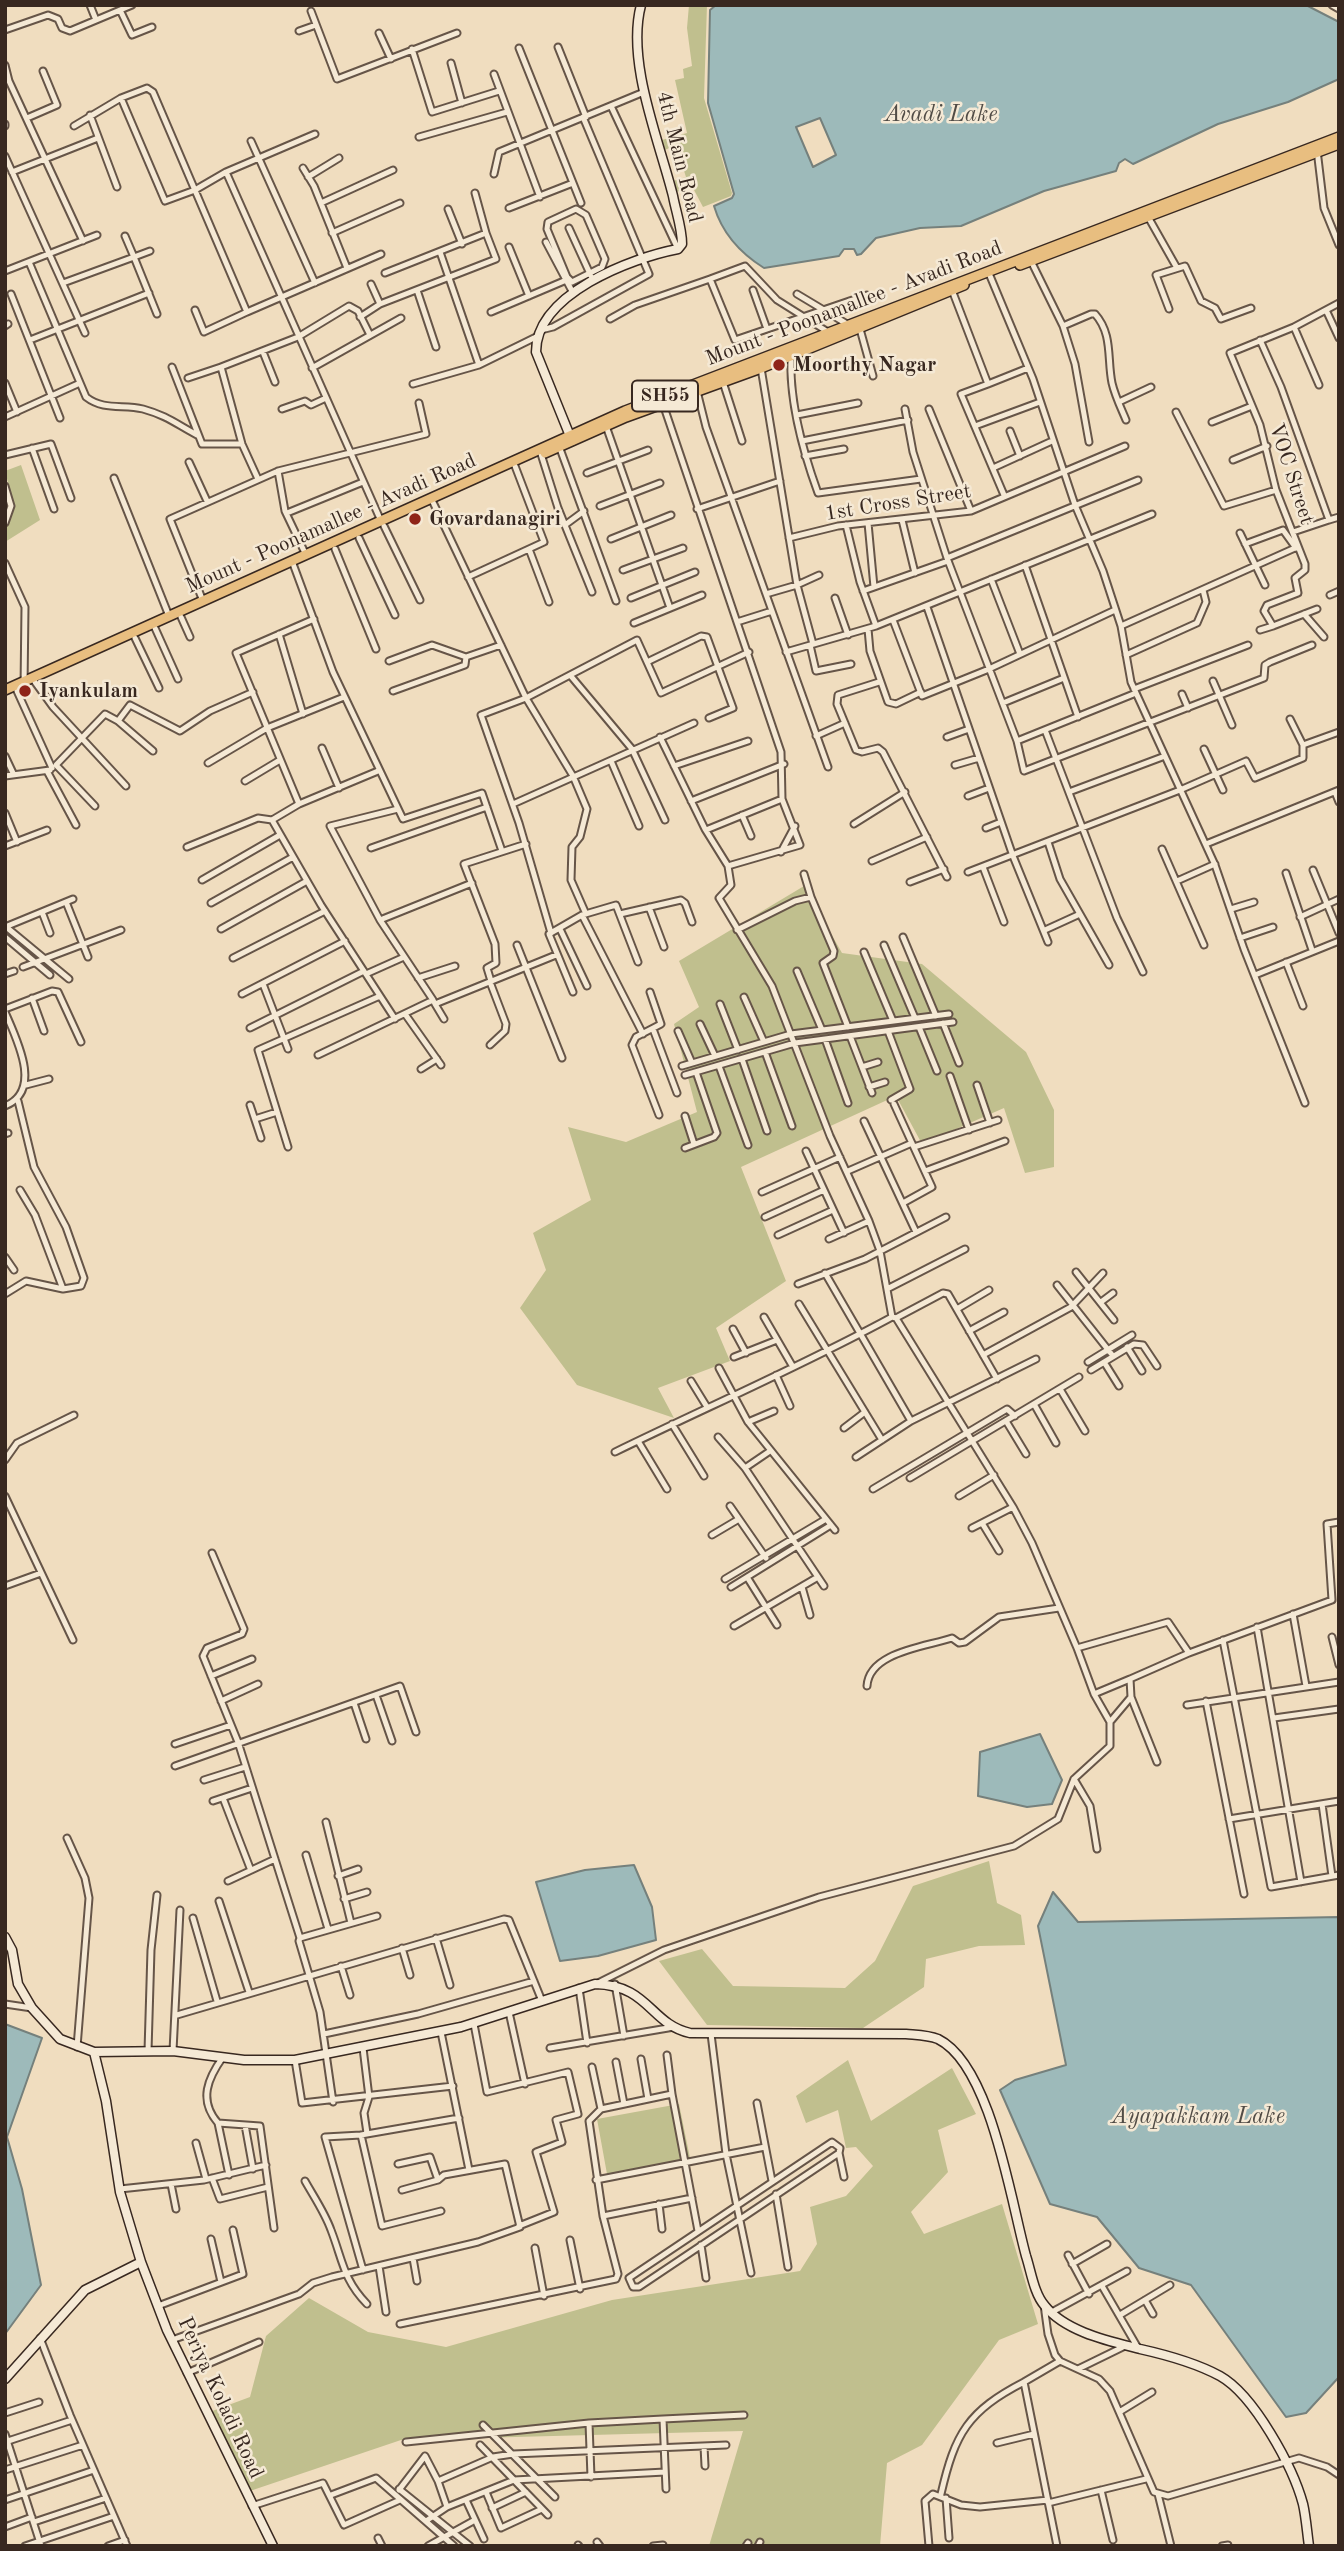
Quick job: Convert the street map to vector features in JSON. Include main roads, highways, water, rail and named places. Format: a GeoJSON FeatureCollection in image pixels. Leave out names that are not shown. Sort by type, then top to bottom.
{"type":"FeatureCollection","features":[{"type":"Feature","properties":{"kind":"main road","name":"4th Main Road"},"geometry":{"type":"LineString","coordinates":[[570,438],[536,352],[538,334],[591,276],[643,255],[678,249],[682,238],[644,92],[636,21],[640,5]]}},
{"type":"Feature","properties":{"kind":"main road","name":"Mount - Poonamallee - Avadi Road"},"geometry":{"type":"LineString","coordinates":[[432,500],[515,466],[559,446],[570,438],[606,426],[661,401],[761,368],[989,273],[1031,261],[1317,149],[1339,137]]}},
{"type":"Feature","properties":{"kind":"main road","name":"Mount - Poonamallee - Avadi Road"},"geometry":{"type":"LineString","coordinates":[[5,690],[35,682],[135,638],[293,564],[306,555],[382,524],[570,438],[847,324],[1317,149],[1339,144]]}},
{"type":"Feature","properties":{"kind":"main road","name":"Mount - Poonamallee - Avadi Road"},"geometry":{"type":"LineString","coordinates":[[5,696],[169,616],[335,549],[382,524]]}},
{"type":"Feature","properties":{"kind":"main road"},"geometry":{"type":"LineString","coordinates":[[5,1937],[12,1950],[18,1984],[32,2008],[60,2039],[94,2052],[173,2051],[223,2057],[295,2060],[474,2024],[595,1984],[615,1984],[634,1993],[674,2027],[711,2034],[929,2036],[951,2048],[965,2065],[989,2115],[1029,2264],[1044,2305],[1068,2325],[1125,2346],[1178,2359],[1221,2377],[1247,2400],[1285,2462],[1303,2505],[1309,2546]]}},
{"type":"Feature","properties":{"kind":"main road","name":"Periya Koladi Road"},"geometry":{"type":"LineString","coordinates":[[94,2052],[106,2101],[120,2189],[141,2262],[187,2373],[274,2546]]}},
{"type":"Feature","properties":{"kind":"main road"},"geometry":{"type":"LineString","coordinates":[[5,2379],[85,2290],[141,2262]]}},
{"type":"Feature","properties":{"kind":"water","name":"Avadi Lake"},"geometry":{"type":"Polygon","coordinates":[[[716,5],[1306,5],[1339,22],[1339,79],[1288,102],[1218,124],[1133,164],[1125,159],[1119,163],[1116,171],[1044,191],[961,226],[920,228],[876,238],[857,255],[854,249],[844,249],[839,256],[764,268],[733,242],[714,206],[732,198],[734,194],[708,103],[710,10],[716,5]],[[820,118],[796,127],[813,167],[836,155],[820,118]]]}},
{"type":"Feature","properties":{"kind":"water"},"geometry":{"type":"Polygon","coordinates":[[[1040,1734],[1062,1780],[1052,1804],[1027,1807],[978,1796],[980,1752],[1040,1734]]]}},
{"type":"Feature","properties":{"kind":"water"},"geometry":{"type":"Polygon","coordinates":[[[634,1865],[652,1907],[656,1940],[598,1956],[560,1961],[536,1882],[585,1870],[634,1865]]]}},
{"type":"Feature","properties":{"kind":"water","name":"Ayapakkam Lake"},"geometry":{"type":"Polygon","coordinates":[[[1053,1892],[1078,1922],[1339,1917],[1339,2377],[1306,2413],[1286,2417],[1191,2285],[1139,2268],[1097,2217],[1050,2204],[1000,2090],[1015,2080],[1066,2065],[1038,1926],[1053,1892]]]}},
{"type":"Feature","properties":{"kind":"water"},"geometry":{"type":"Polygon","coordinates":[[[5,2024],[42,2038],[7,2137],[22,2189],[41,2285],[5,2334],[5,2024]]]}},
{"type":"Feature","properties":{"kind":"place","name":"Moorthy Nagar"},"geometry":{"type":"Point","coordinates":[779,365]}},
{"type":"Feature","properties":{"kind":"place","name":"Govardanagiri"},"geometry":{"type":"Point","coordinates":[415,519]}},
{"type":"Feature","properties":{"kind":"place","name":"Iyankulam"},"geometry":{"type":"Point","coordinates":[25,691]}}]}
